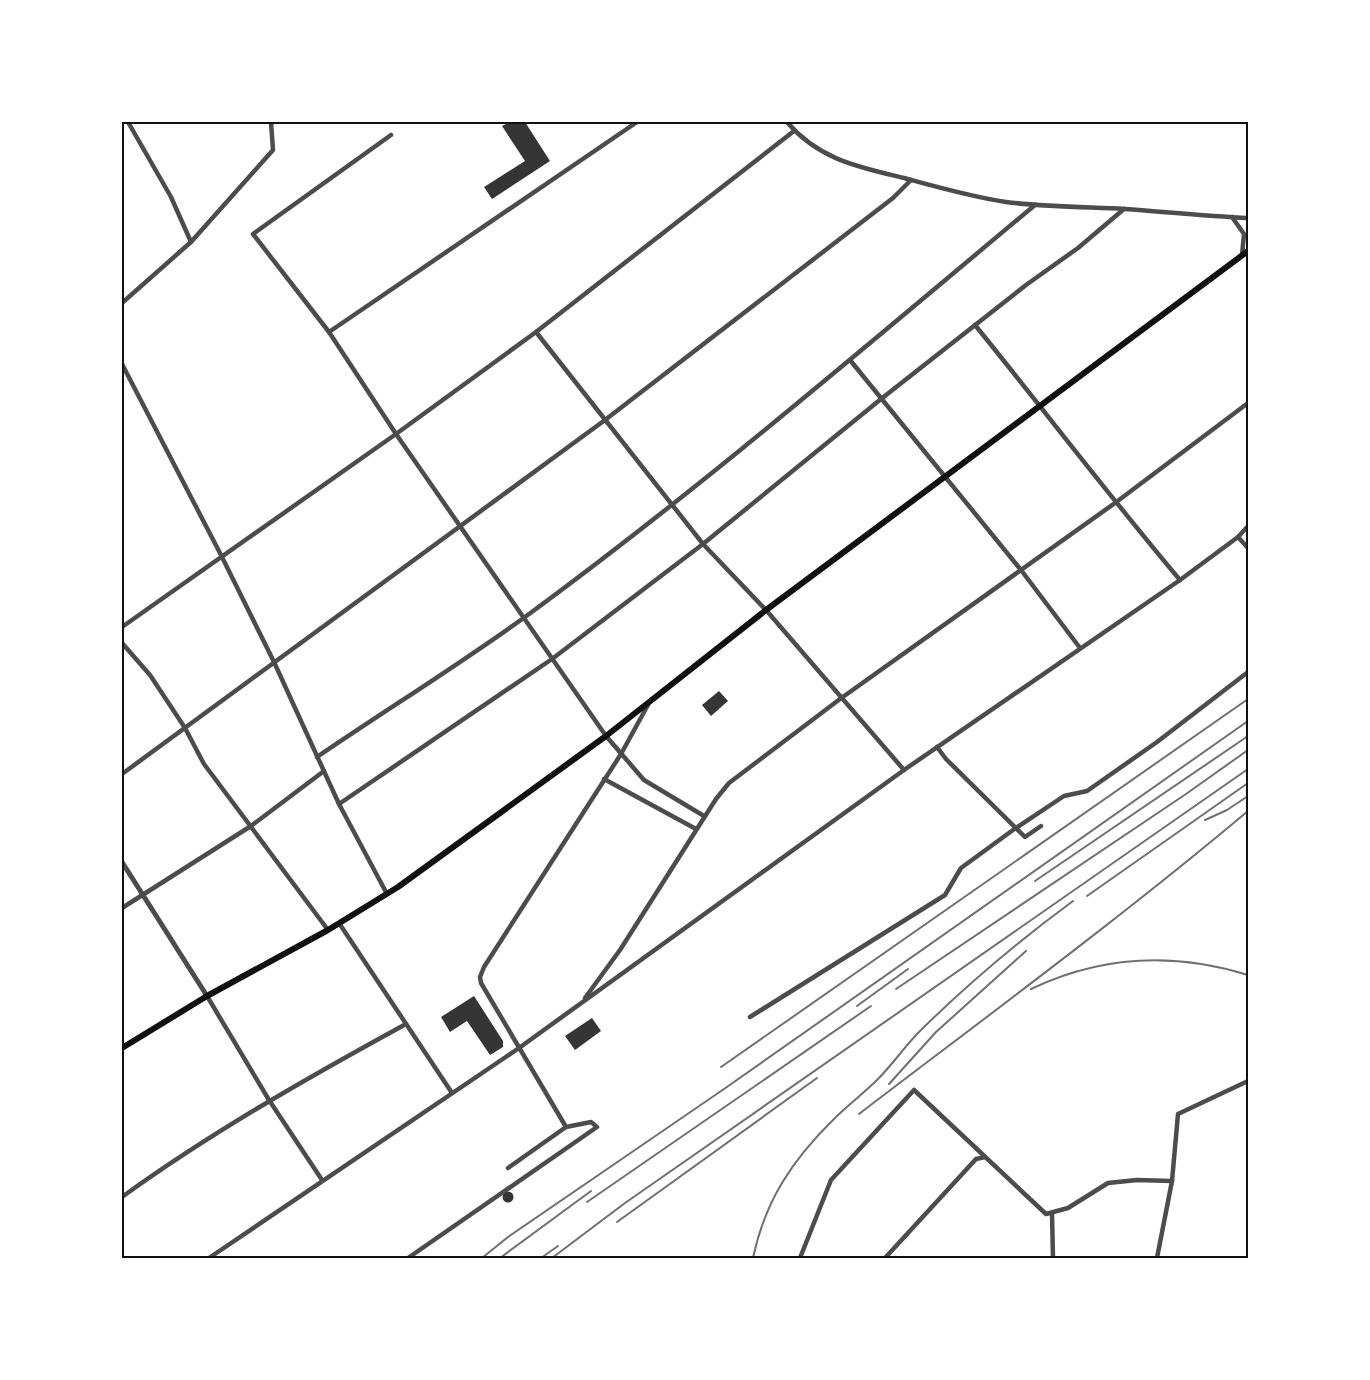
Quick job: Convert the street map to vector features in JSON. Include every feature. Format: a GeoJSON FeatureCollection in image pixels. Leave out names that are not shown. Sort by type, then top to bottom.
{"type":"FeatureCollection","features":[{"type":"Feature","properties":{"kind":"main road"},"geometry":{"type":"LineString","coordinates":[[122,1048],[207,996],[328,930],[387,894],[606,736],[766,610],[1248,250]]}},
{"type":"Feature","properties":{"kind":"street"},"geometry":{"type":"LineString","coordinates":[[128,122],[171,197],[191,242]]}},
{"type":"Feature","properties":{"kind":"street"},"geometry":{"type":"LineString","coordinates":[[122,303],[191,242],[273,150],[272,122]]}},
{"type":"Feature","properties":{"kind":"street"},"geometry":{"type":"LineString","coordinates":[[329,332],[637,122]]}},
{"type":"Feature","properties":{"kind":"street"},"geometry":{"type":"LineString","coordinates":[[787,122],[815,149],[837,159],[911,180],[1004,202],[1248,218]]}},
{"type":"Feature","properties":{"kind":"street"},"geometry":{"type":"LineString","coordinates":[[122,627],[221,555],[396,434],[536,332],[794,131]]}},
{"type":"Feature","properties":{"kind":"street"},"geometry":{"type":"LineString","coordinates":[[390,135],[253,234],[329,332],[396,434],[606,736],[644,780],[704,816]]}},
{"type":"Feature","properties":{"kind":"street"},"geometry":{"type":"LineString","coordinates":[[122,774],[605,420],[893,198],[911,180]]}},
{"type":"Feature","properties":{"kind":"street"},"geometry":{"type":"LineString","coordinates":[[317,757],[524,617],[671,504],[850,360],[1035,205]]}},
{"type":"Feature","properties":{"kind":"street"},"geometry":{"type":"LineString","coordinates":[[339,804],[552,659],[703,544],[881,399],[1026,285],[1078,248],[1124,209]]}},
{"type":"Feature","properties":{"kind":"street"},"geometry":{"type":"LineString","coordinates":[[1232,217],[1244,234],[1242,255]]}},
{"type":"Feature","properties":{"kind":"street"},"geometry":{"type":"LineString","coordinates":[[975,325],[1115,503],[1180,580]]}},
{"type":"Feature","properties":{"kind":"street"},"geometry":{"type":"LineString","coordinates":[[536,332],[703,544],[766,610],[840,699],[904,770]]}},
{"type":"Feature","properties":{"kind":"street"},"geometry":{"type":"LineString","coordinates":[[850,360],[1021,570],[1080,648]]}},
{"type":"Feature","properties":{"kind":"street"},"geometry":{"type":"LineString","coordinates":[[122,364],[221,555],[274,662],[339,804],[387,894]]}},
{"type":"Feature","properties":{"kind":"street"},"geometry":{"type":"LineString","coordinates":[[583,1000],[620,950],[704,816],[729,783],[840,699],[1115,503],[1248,402]]}},
{"type":"Feature","properties":{"kind":"street"},"geometry":{"type":"LineString","coordinates":[[209,1258],[519,1048],[904,770],[1180,580],[1238,537],[1248,526]]}},
{"type":"Feature","properties":{"kind":"street"},"geometry":{"type":"LineString","coordinates":[[1238,537],[1248,548]]}},
{"type":"Feature","properties":{"kind":"street"},"geometry":{"type":"LineString","coordinates":[[122,643],[150,675],[185,728],[204,765],[328,930]]}},
{"type":"Feature","properties":{"kind":"street"},"geometry":{"type":"LineString","coordinates":[[750,1017],[945,895],[961,868],[1064,796],[1087,791],[1157,742],[1248,672]]}},
{"type":"Feature","properties":{"kind":"street"},"geometry":{"type":"LineString","coordinates":[[566,1127],[481,984],[480,977],[484,967],[621,754],[651,700]]}},
{"type":"Feature","properties":{"kind":"street"},"geometry":{"type":"LineString","coordinates":[[937,747],[946,759],[1025,837],[1041,826]]}},
{"type":"Feature","properties":{"kind":"street"},"geometry":{"type":"LineString","coordinates":[[122,908],[251,826],[324,771]]}},
{"type":"Feature","properties":{"kind":"street"},"geometry":{"type":"LineString","coordinates":[[604,779],[696,829]]}},
{"type":"Feature","properties":{"kind":"street"},"geometry":{"type":"LineString","coordinates":[[122,862],[322,1180]]}},
{"type":"Feature","properties":{"kind":"street"},"geometry":{"type":"LineString","coordinates":[[339,923],[452,1093]]}},
{"type":"Feature","properties":{"kind":"street"},"geometry":{"type":"LineString","coordinates":[[122,1197],[151,1175],[270,1100],[406,1024]]}},
{"type":"Feature","properties":{"kind":"street"},"geometry":{"type":"LineString","coordinates":[[1157,1258],[1172,1181],[1178,1114],[1248,1081]]}},
{"type":"Feature","properties":{"kind":"street"},"geometry":{"type":"LineString","coordinates":[[800,1258],[831,1180],[914,1090],[1046,1214],[1068,1208],[1108,1183],[1137,1180],[1172,1181]]}},
{"type":"Feature","properties":{"kind":"street"},"geometry":{"type":"LineString","coordinates":[[408,1258],[597,1127],[591,1122],[566,1127],[508,1168]]}},
{"type":"Feature","properties":{"kind":"street"},"geometry":{"type":"LineString","coordinates":[[885,1258],[976,1159],[986,1157]]}},
{"type":"Feature","properties":{"kind":"street"},"geometry":{"type":"LineString","coordinates":[[1052,1212],[1053,1258]]}},
{"type":"Feature","properties":{"kind":"building"},"geometry":{"type":"Polygon","coordinates":[[[510,122],[525,122],[550,161],[492,199],[484,187],[525,161],[502,126],[510,122]]]}},
{"type":"Feature","properties":{"kind":"building"},"geometry":{"type":"Polygon","coordinates":[[[719,691],[728,701],[711,716],[702,705],[719,691]]]}},
{"type":"Feature","properties":{"kind":"building"},"geometry":{"type":"Polygon","coordinates":[[[474,996],[503,1041],[503,1047],[490,1055],[467,1021],[450,1032],[441,1017],[474,996]]]}},
{"type":"Feature","properties":{"kind":"building"},"geometry":{"type":"Polygon","coordinates":[[[592,1018],[601,1031],[575,1050],[565,1036],[592,1018]]]}},
{"type":"Feature","properties":{"kind":"building"},"geometry":{"type":"Polygon","coordinates":[[[508,1192],[512,1193],[512,1201],[508,1202],[504,1201],[503,1197],[504,1193],[508,1192]]]}},
{"type":"Feature","properties":{"kind":"railway"},"geometry":{"type":"LineString","coordinates":[[721,1067],[1248,699]]}},
{"type":"Feature","properties":{"kind":"railway"},"geometry":{"type":"LineString","coordinates":[[482,1258],[508,1237],[724,1089],[1248,721]]}},
{"type":"Feature","properties":{"kind":"railway"},"geometry":{"type":"LineString","coordinates":[[1035,881],[1248,736]]}},
{"type":"Feature","properties":{"kind":"railway"},"geometry":{"type":"LineString","coordinates":[[896,989],[1248,750]]}},
{"type":"Feature","properties":{"kind":"railway"},"geometry":{"type":"LineString","coordinates":[[552,1258],[625,1203],[1248,769]]}},
{"type":"Feature","properties":{"kind":"railway"},"geometry":{"type":"LineString","coordinates":[[1087,896],[1248,783]]}},
{"type":"Feature","properties":{"kind":"railway"},"geometry":{"type":"LineString","coordinates":[[1205,820],[1227,810],[1248,796]]}},
{"type":"Feature","properties":{"kind":"railway"},"geometry":{"type":"LineString","coordinates":[[859,1114],[1105,927],[1248,811]]}},
{"type":"Feature","properties":{"kind":"railway"},"geometry":{"type":"LineString","coordinates":[[753,1258],[765,1218],[782,1182],[819,1134],[878,1079],[917,1034],[959,994],[1073,901]]}},
{"type":"Feature","properties":{"kind":"railway"},"geometry":{"type":"LineString","coordinates":[[889,1084],[936,1032],[1026,951]]}},
{"type":"Feature","properties":{"kind":"railway"},"geometry":{"type":"LineString","coordinates":[[1031,989],[1084,969],[1138,961],[1166,960],[1193,963],[1248,975]]}},
{"type":"Feature","properties":{"kind":"railway"},"geometry":{"type":"LineString","coordinates":[[857,1006],[908,969]]}},
{"type":"Feature","properties":{"kind":"railway"},"geometry":{"type":"LineString","coordinates":[[587,1202],[871,1006]]}},
{"type":"Feature","properties":{"kind":"railway"},"geometry":{"type":"LineString","coordinates":[[617,1222],[817,1078]]}},
{"type":"Feature","properties":{"kind":"railway"},"geometry":{"type":"LineString","coordinates":[[500,1258],[591,1191]]}},
{"type":"Feature","properties":{"kind":"railway"},"geometry":{"type":"LineString","coordinates":[[541,1258],[558,1246]]}}]}
